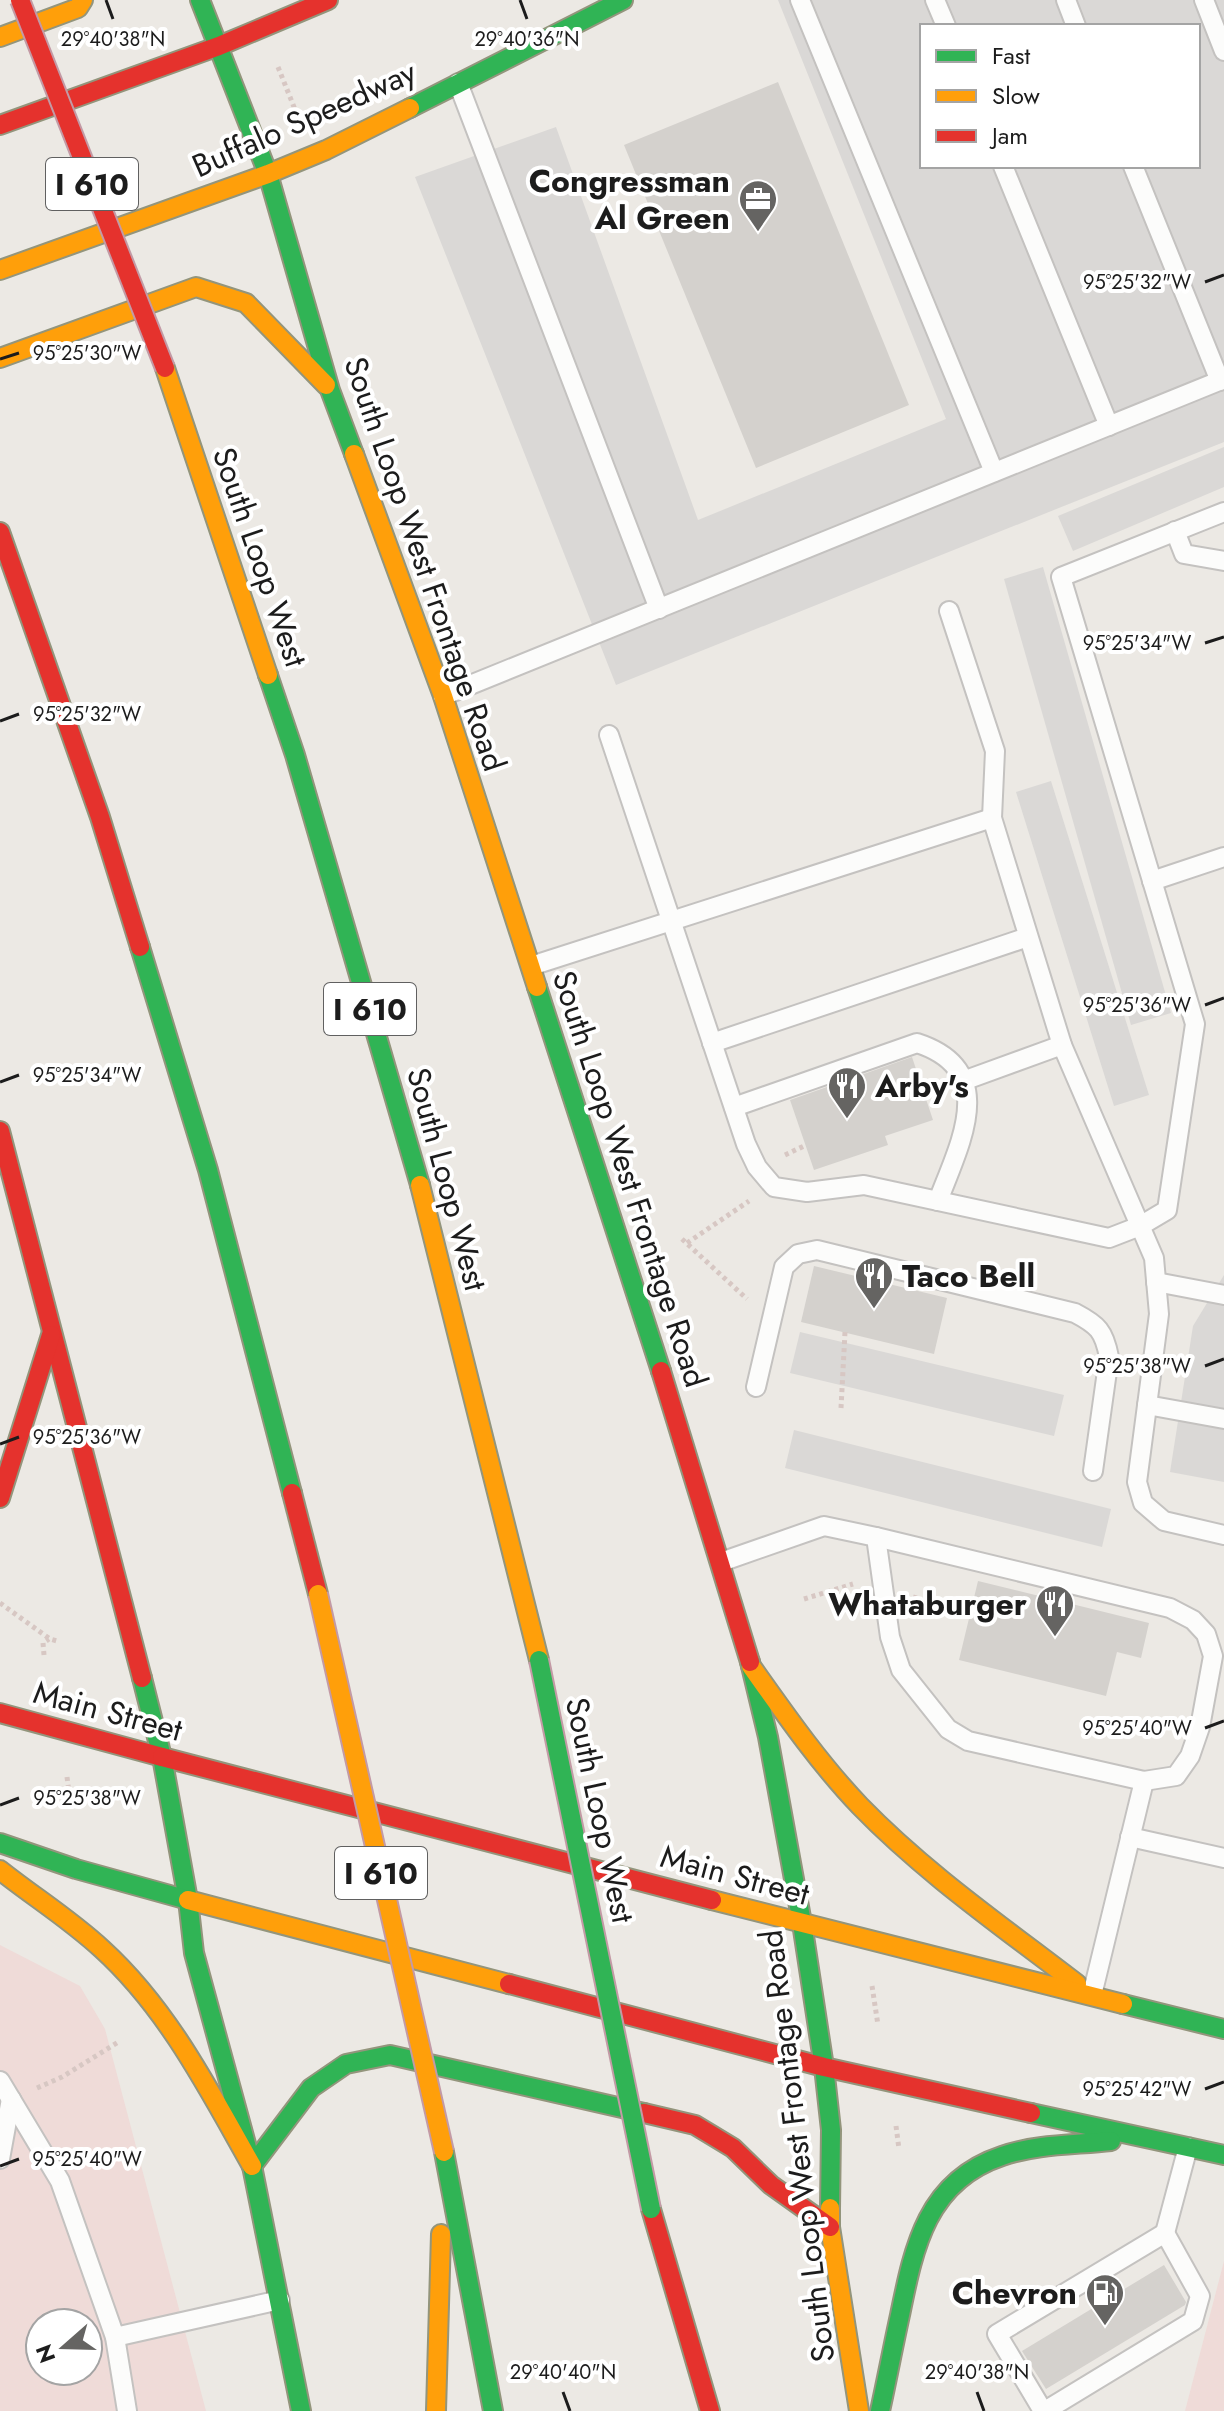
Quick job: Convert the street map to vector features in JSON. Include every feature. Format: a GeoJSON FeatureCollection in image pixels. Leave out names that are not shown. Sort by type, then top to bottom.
{"type":"FeatureCollection","features":[{"type":"Feature","properties":{"kind":"main road","name":"South Loop West"},"geometry":{"type":"LineString","coordinates":[[20,0],[165,368],[295,755],[409,1142],[539,1660],[651,2209],[672,2349]]}},
{"type":"Feature","properties":{"kind":"main road"},"geometry":{"type":"LineString","coordinates":[[0,37],[78,8],[83,0]]}},
{"type":"Feature","properties":{"kind":"main road","name":"South Loop West Frontage Road"},"geometry":{"type":"LineString","coordinates":[[200,0],[268,174],[330,390],[443,696],[721,1562],[751,1666],[768,1737],[802,1923],[824,2067],[831,2130],[830,2227],[859,2411]]}},
{"type":"Feature","properties":{"kind":"main road"},"geometry":{"type":"LineString","coordinates":[[0,125],[219,46],[328,0]]}},
{"type":"Feature","properties":{"kind":"main road","name":"Buffalo Speedway"},"geometry":{"type":"LineString","coordinates":[[0,270],[268,174],[326,150],[623,0]]}},
{"type":"Feature","properties":{"kind":"main road"},"geometry":{"type":"LineString","coordinates":[[0,358],[196,287],[246,303],[330,390]]}},
{"type":"Feature","properties":{"kind":"main road","name":"I 610"},"geometry":{"type":"LineString","coordinates":[[0,532],[100,817],[208,1170],[318,1594],[444,2152],[493,2411]]}},
{"type":"Feature","properties":{"kind":"main road"},"geometry":{"type":"LineString","coordinates":[[0,1131],[162,1757],[188,1900],[194,1953],[252,2166],[301,2411]]}},
{"type":"Feature","properties":{"kind":"main road"},"geometry":{"type":"LineString","coordinates":[[0,1498],[51,1335]]}},
{"type":"Feature","properties":{"kind":"main road"},"geometry":{"type":"LineString","coordinates":[[751,1666],[809,1745],[875,1822],[930,1870],[1092,1995]]}},
{"type":"Feature","properties":{"kind":"main road","name":"Main Street"},"geometry":{"type":"LineString","coordinates":[[0,1713],[802,1923],[1224,2029]]}},
{"type":"Feature","properties":{"kind":"main road"},"geometry":{"type":"LineString","coordinates":[[0,1843],[76,1869],[188,1900],[824,2067],[1224,2155]]}},
{"type":"Feature","properties":{"kind":"main road"},"geometry":{"type":"LineString","coordinates":[[0,1870],[102,1950],[153,2004],[203,2078],[252,2166]]}},
{"type":"Feature","properties":{"kind":"main road"},"geometry":{"type":"LineString","coordinates":[[252,2166],[311,2088],[346,2064],[390,2055],[695,2125],[733,2148],[771,2185],[830,2227]]}},
{"type":"Feature","properties":{"kind":"main road"},"geometry":{"type":"LineString","coordinates":[[880,2411],[920,2228],[934,2204],[954,2182],[978,2166],[1004,2156],[1140,2137]]}},
{"type":"Feature","properties":{"kind":"main road"},"geometry":{"type":"LineString","coordinates":[[436,2411],[444,2152]]}},
{"type":"Feature","properties":{"kind":"main road"},"geometry":{"type":"LineString","coordinates":[[651,2209],[710,2411]]}},
{"type":"Feature","properties":{"kind":"lane"},"geometry":{"type":"LineString","coordinates":[[800,0],[994,472]]}},
{"type":"Feature","properties":{"kind":"lane"},"geometry":{"type":"LineString","coordinates":[[935,0],[945,24]]}},
{"type":"Feature","properties":{"kind":"lane"},"geometry":{"type":"LineString","coordinates":[[1066,0],[1075,24]]}},
{"type":"Feature","properties":{"kind":"lane"},"geometry":{"type":"LineString","coordinates":[[1204,0],[1224,51]]}},
{"type":"Feature","properties":{"kind":"lane"},"geometry":{"type":"LineString","coordinates":[[458,83],[659,609]]}},
{"type":"Feature","properties":{"kind":"lane"},"geometry":{"type":"LineString","coordinates":[[1004,168],[1109,426]]}},
{"type":"Feature","properties":{"kind":"lane"},"geometry":{"type":"LineString","coordinates":[[443,696],[1222,380],[1134,168]]}},
{"type":"Feature","properties":{"kind":"lane"},"geometry":{"type":"LineString","coordinates":[[609,735],[746,1144],[757,1167],[774,1187],[807,1192],[864,1185],[1109,1238],[1140,1226],[1167,1210],[1195,1024],[1061,577],[1224,512]]}},
{"type":"Feature","properties":{"kind":"lane"},"geometry":{"type":"LineString","coordinates":[[1175,531],[1184,554],[1224,561]]}},
{"type":"Feature","properties":{"kind":"lane"},"geometry":{"type":"LineString","coordinates":[[949,611],[995,751],[992,818],[1062,1045],[1154,1258],[1159,1314],[1137,1482],[1143,1503],[1164,1521],[1224,1535]]}},
{"type":"Feature","properties":{"kind":"lane"},"geometry":{"type":"LineString","coordinates":[[530,966],[992,818]]}},
{"type":"Feature","properties":{"kind":"lane"},"geometry":{"type":"LineString","coordinates":[[1152,881],[1224,857]]}},
{"type":"Feature","properties":{"kind":"lane"},"geometry":{"type":"LineString","coordinates":[[712,1043],[1028,937]]}},
{"type":"Feature","properties":{"kind":"lane"},"geometry":{"type":"LineString","coordinates":[[734,1107],[917,1043],[939,1050],[960,1070],[967,1092],[967,1124],[938,1201]]}},
{"type":"Feature","properties":{"kind":"lane"},"geometry":{"type":"LineString","coordinates":[[963,1081],[1062,1045]]}},
{"type":"Feature","properties":{"kind":"lane"},"geometry":{"type":"LineString","coordinates":[[0,1225],[22,1218]]}},
{"type":"Feature","properties":{"kind":"lane"},"geometry":{"type":"LineString","coordinates":[[756,1387],[784,1267],[798,1254],[817,1250],[1075,1313],[1094,1323],[1105,1339],[1109,1357],[1093,1471]]}},
{"type":"Feature","properties":{"kind":"lane"},"geometry":{"type":"LineString","coordinates":[[1156,1282],[1224,1295]]}},
{"type":"Feature","properties":{"kind":"lane"},"geometry":{"type":"LineString","coordinates":[[1147,1405],[1224,1419]]}},
{"type":"Feature","properties":{"kind":"lane"},"geometry":{"type":"LineString","coordinates":[[721,1562],[824,1526],[876,1537],[1170,1608],[1193,1620],[1206,1634],[1213,1656],[1200,1727],[1190,1756],[1176,1776],[1144,1781],[968,1741],[948,1729],[901,1670],[890,1637],[876,1537]]}},
{"type":"Feature","properties":{"kind":"lane"},"geometry":{"type":"LineString","coordinates":[[1092,1995],[1144,1781]]}},
{"type":"Feature","properties":{"kind":"lane"},"geometry":{"type":"LineString","coordinates":[[1130,1837],[1224,1858]]}},
{"type":"Feature","properties":{"kind":"lane"},"geometry":{"type":"LineString","coordinates":[[0,2081],[60,2181],[115,2337],[127,2411]]}},
{"type":"Feature","properties":{"kind":"lane"},"geometry":{"type":"LineString","coordinates":[[0,2159],[11,2099]]}},
{"type":"Feature","properties":{"kind":"lane"},"geometry":{"type":"LineString","coordinates":[[1165,2233],[1200,2296],[1193,2321],[1044,2411],[997,2334],[1165,2233],[1188,2147]]}},
{"type":"Feature","properties":{"kind":"lane"},"geometry":{"type":"LineString","coordinates":[[115,2337],[280,2300]]}},
{"type":"Feature","properties":{"kind":"path"},"geometry":{"type":"LineString","coordinates":[[277,63],[299,119]]}},
{"type":"Feature","properties":{"kind":"path"},"geometry":{"type":"LineString","coordinates":[[682,1239],[771,1322]]}},
{"type":"Feature","properties":{"kind":"path"},"geometry":{"type":"LineString","coordinates":[[841,1408],[845,1332]]}},
{"type":"Feature","properties":{"kind":"path"},"geometry":{"type":"LineString","coordinates":[[0,1603],[57,1641]]}},
{"type":"Feature","properties":{"kind":"path"},"geometry":{"type":"LineString","coordinates":[[44,1655],[43,1643],[50,1639]]}},
{"type":"Feature","properties":{"kind":"path"},"geometry":{"type":"LineString","coordinates":[[872,1986],[878,2025]]}},
{"type":"Feature","properties":{"kind":"path"},"geometry":{"type":"LineString","coordinates":[[11,2099],[62,2077],[120,2041]]}},
{"type":"Feature","properties":{"kind":"path"},"geometry":{"type":"LineString","coordinates":[[896,2124],[899,2149]]}},
{"type":"Feature","properties":{"kind":"shaded area"},"geometry":{"type":"Polygon","coordinates":[[[778,0],[1224,0],[1224,442],[616,685],[415,177],[556,127],[698,520],[946,419],[778,0]]]}},
{"type":"Feature","properties":{"kind":"shaded area"},"geometry":{"type":"Polygon","coordinates":[[[1224,447],[1224,487],[1073,551],[1058,516],[1224,447]]]}},
{"type":"Feature","properties":{"kind":"shaded area"},"geometry":{"type":"Polygon","coordinates":[[[1043,567],[1171,1013],[1131,1025],[1004,579],[1043,567]]]}},
{"type":"Feature","properties":{"kind":"shaded area"},"geometry":{"type":"Polygon","coordinates":[[[1051,781],[1149,1095],[1114,1106],[1016,792],[1051,781]]]}},
{"type":"Feature","properties":{"kind":"shaded area"},"geometry":{"type":"Polygon","coordinates":[[[1224,1275],[1224,1482],[1170,1472],[1193,1326],[1224,1275]]]}},
{"type":"Feature","properties":{"kind":"shaded area"},"geometry":{"type":"Polygon","coordinates":[[[800,1332],[1064,1395],[1054,1436],[790,1373],[800,1332]]]}},
{"type":"Feature","properties":{"kind":"shaded area"},"geometry":{"type":"Polygon","coordinates":[[[794,1430],[1111,1509],[1102,1547],[785,1468],[794,1430]]]}},
{"type":"Feature","properties":{"kind":"shaded area"},"geometry":{"type":"Polygon","coordinates":[[[0,1945],[80,1986],[105,2029],[206,2411],[0,2411],[0,1945]]]}},
{"type":"Feature","properties":{"kind":"shaded area"},"geometry":{"type":"Polygon","coordinates":[[[1224,2261],[1224,2411],[1185,2411],[1224,2261]]]}},
{"type":"Feature","properties":{"kind":"building"},"geometry":{"type":"Polygon","coordinates":[[[778,82],[909,405],[756,468],[624,145],[778,82]]]}},
{"type":"Feature","properties":{"kind":"building"},"geometry":{"type":"Polygon","coordinates":[[[912,1057],[933,1120],[885,1136],[888,1145],[814,1170],[790,1100],[912,1057]]]}},
{"type":"Feature","properties":{"kind":"building","name":"Taco Bell"},"geometry":{"type":"Polygon","coordinates":[[[814,1266],[947,1298],[934,1354],[801,1322],[814,1266]]]}},
{"type":"Feature","properties":{"kind":"building","name":"Whataburger"},"geometry":{"type":"Polygon","coordinates":[[[978,1581],[1149,1623],[1141,1658],[1117,1652],[1106,1696],[959,1660],[978,1581]]]}},
{"type":"Feature","properties":{"kind":"building","name":"Chevron"},"geometry":{"type":"Polygon","coordinates":[[[1164,2265],[1185,2305],[1046,2389],[1022,2351],[1164,2265]]]}},
{"type":"Feature","properties":{"kind":"traffic: fast"},"geometry":{"type":"LineString","coordinates":[[200,0],[268,174],[330,390],[354,454]]}},
{"type":"Feature","properties":{"kind":"traffic: fast"},"geometry":{"type":"LineString","coordinates":[[410,108],[623,0]]}},
{"type":"Feature","properties":{"kind":"traffic: fast"},"geometry":{"type":"LineString","coordinates":[[268,675],[295,755],[420,1185]]}},
{"type":"Feature","properties":{"kind":"traffic: fast"},"geometry":{"type":"LineString","coordinates":[[140,947],[208,1170],[292,1493]]}},
{"type":"Feature","properties":{"kind":"traffic: fast"},"geometry":{"type":"LineString","coordinates":[[537,987],[661,1371]]}},
{"type":"Feature","properties":{"kind":"traffic: fast"},"geometry":{"type":"LineString","coordinates":[[539,1660],[651,2209]]}},
{"type":"Feature","properties":{"kind":"traffic: fast"},"geometry":{"type":"LineString","coordinates":[[750,1662],[768,1737],[802,1923],[824,2067],[831,2130],[830,2208]]}},
{"type":"Feature","properties":{"kind":"traffic: fast"},"geometry":{"type":"LineString","coordinates":[[142,1678],[162,1757],[188,1900],[194,1953],[252,2166],[301,2411]]}},
{"type":"Feature","properties":{"kind":"traffic: fast"},"geometry":{"type":"LineString","coordinates":[[0,1843],[76,1869],[188,1900]]}},
{"type":"Feature","properties":{"kind":"traffic: fast"},"geometry":{"type":"LineString","coordinates":[[1123,2004],[1224,2029]]}},
{"type":"Feature","properties":{"kind":"traffic: fast"},"geometry":{"type":"LineString","coordinates":[[252,2166],[311,2088],[346,2064],[390,2055],[644,2113]]}},
{"type":"Feature","properties":{"kind":"traffic: fast"},"geometry":{"type":"LineString","coordinates":[[1031,2113],[1224,2155]]}},
{"type":"Feature","properties":{"kind":"traffic: fast"},"geometry":{"type":"LineString","coordinates":[[880,2411],[911,2265],[928,2219],[940,2199],[977,2167],[1002,2156],[1042,2147],[1111,2141]]}},
{"type":"Feature","properties":{"kind":"traffic: fast"},"geometry":{"type":"LineString","coordinates":[[444,2152],[493,2411]]}},
{"type":"Feature","properties":{"kind":"traffic: slow"},"geometry":{"type":"LineString","coordinates":[[0,37],[78,8],[83,0]]}},
{"type":"Feature","properties":{"kind":"traffic: slow"},"geometry":{"type":"LineString","coordinates":[[0,270],[268,174],[326,150],[410,108]]}},
{"type":"Feature","properties":{"kind":"traffic: slow"},"geometry":{"type":"LineString","coordinates":[[0,358],[196,287],[246,303],[326,385]]}},
{"type":"Feature","properties":{"kind":"traffic: slow"},"geometry":{"type":"LineString","coordinates":[[165,368],[268,675]]}},
{"type":"Feature","properties":{"kind":"traffic: slow"},"geometry":{"type":"LineString","coordinates":[[354,454],[443,696],[537,987]]}},
{"type":"Feature","properties":{"kind":"traffic: slow"},"geometry":{"type":"LineString","coordinates":[[420,1185],[539,1660]]}},
{"type":"Feature","properties":{"kind":"traffic: slow"},"geometry":{"type":"LineString","coordinates":[[318,1594],[444,2152]]}},
{"type":"Feature","properties":{"kind":"traffic: slow"},"geometry":{"type":"LineString","coordinates":[[751,1666],[830,1773],[885,1831],[965,1899],[1077,1984]]}},
{"type":"Feature","properties":{"kind":"traffic: slow"},"geometry":{"type":"LineString","coordinates":[[0,1870],[90,1938],[126,1972],[186,2052],[252,2166]]}},
{"type":"Feature","properties":{"kind":"traffic: slow"},"geometry":{"type":"LineString","coordinates":[[188,1900],[509,1984]]}},
{"type":"Feature","properties":{"kind":"traffic: slow"},"geometry":{"type":"LineString","coordinates":[[712,1900],[1123,2004]]}},
{"type":"Feature","properties":{"kind":"traffic: slow"},"geometry":{"type":"LineString","coordinates":[[830,2208],[830,2227],[859,2411]]}},
{"type":"Feature","properties":{"kind":"traffic: slow"},"geometry":{"type":"LineString","coordinates":[[436,2411],[441,2234]]}},
{"type":"Feature","properties":{"kind":"traffic: jam"},"geometry":{"type":"LineString","coordinates":[[20,0],[165,368]]}},
{"type":"Feature","properties":{"kind":"traffic: jam"},"geometry":{"type":"LineString","coordinates":[[0,125],[219,46],[328,0]]}},
{"type":"Feature","properties":{"kind":"traffic: jam"},"geometry":{"type":"LineString","coordinates":[[0,532],[100,817],[140,947]]}},
{"type":"Feature","properties":{"kind":"traffic: jam"},"geometry":{"type":"LineString","coordinates":[[0,1131],[142,1678]]}},
{"type":"Feature","properties":{"kind":"traffic: jam"},"geometry":{"type":"LineString","coordinates":[[0,1498],[51,1335]]}},
{"type":"Feature","properties":{"kind":"traffic: jam"},"geometry":{"type":"LineString","coordinates":[[661,1371],[750,1662]]}},
{"type":"Feature","properties":{"kind":"traffic: jam"},"geometry":{"type":"LineString","coordinates":[[292,1493],[318,1594]]}},
{"type":"Feature","properties":{"kind":"traffic: jam"},"geometry":{"type":"LineString","coordinates":[[0,1713],[162,1757]]}},
{"type":"Feature","properties":{"kind":"traffic: jam"},"geometry":{"type":"LineString","coordinates":[[162,1757],[712,1900]]}},
{"type":"Feature","properties":{"kind":"traffic: jam"},"geometry":{"type":"LineString","coordinates":[[509,1984],[824,2067],[1031,2113]]}},
{"type":"Feature","properties":{"kind":"traffic: jam"},"geometry":{"type":"LineString","coordinates":[[644,2113],[695,2125],[733,2148],[771,2185],[830,2227]]}},
{"type":"Feature","properties":{"kind":"traffic: jam"},"geometry":{"type":"LineString","coordinates":[[651,2209],[710,2411]]}},
{"type":"Feature","properties":{"kind":"place","name":"Congressman Al Green"},"geometry":{"type":"Point","coordinates":[758,233]}},
{"type":"Feature","properties":{"kind":"place","name":"Arby's"},"geometry":{"type":"Point","coordinates":[847,1120]}},
{"type":"Feature","properties":{"kind":"place","name":"Taco Bell"},"geometry":{"type":"Point","coordinates":[874,1310]}},
{"type":"Feature","properties":{"kind":"place","name":"Whataburger"},"geometry":{"type":"Point","coordinates":[1055,1638]}},
{"type":"Feature","properties":{"kind":"place","name":"Chevron"},"geometry":{"type":"Point","coordinates":[1105,2327]}}]}
